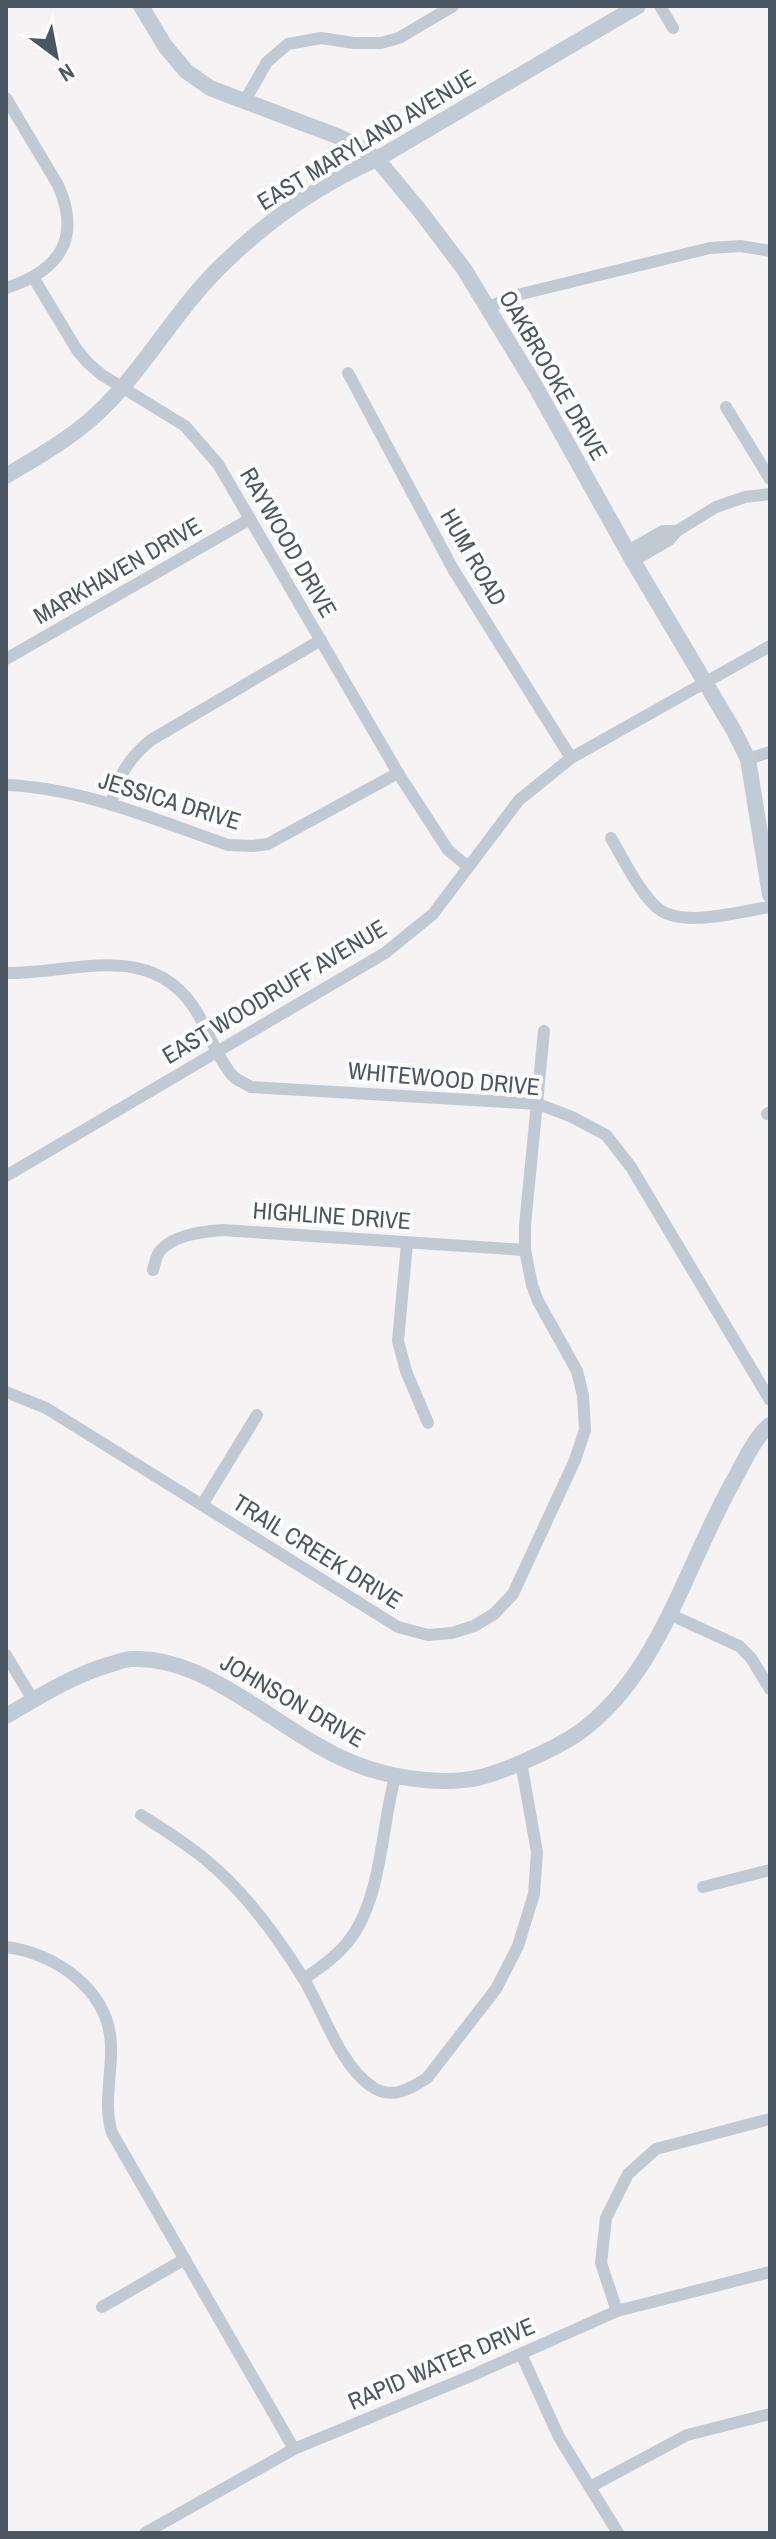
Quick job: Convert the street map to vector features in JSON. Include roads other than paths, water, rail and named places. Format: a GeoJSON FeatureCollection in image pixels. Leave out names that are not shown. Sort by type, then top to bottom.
{"type":"FeatureCollection","features":[{"type":"Feature","properties":{"kind":"street","name":"OAKBROOKE DRIVE"},"geometry":{"type":"LineString","coordinates":[[141,6],[165,46],[186,71],[210,88],[337,136],[377,159],[464,269],[534,384],[748,759],[770,895]]}},
{"type":"Feature","properties":{"kind":"street"},"geometry":{"type":"LineString","coordinates":[[244,102],[267,62],[288,44],[321,38],[381,43],[399,38],[453,6]]}},
{"type":"Feature","properties":{"kind":"street","name":"EAST MARYLAND AVENUE"},"geometry":{"type":"LineString","coordinates":[[6,476],[88,422],[122,387],[215,272],[243,245],[295,206],[638,6]]}},
{"type":"Feature","properties":{"kind":"street"},"geometry":{"type":"LineString","coordinates":[[660,6],[673,28]]}},
{"type":"Feature","properties":{"kind":"street"},"geometry":{"type":"LineString","coordinates":[[6,98],[58,185],[68,210],[69,230],[51,264],[33,277],[6,288]]}},
{"type":"Feature","properties":{"kind":"street"},"geometry":{"type":"LineString","coordinates":[[487,308],[517,295],[698,250],[741,246],[770,251]]}},
{"type":"Feature","properties":{"kind":"street","name":"RAYWOOD DRIVE"},"geometry":{"type":"LineString","coordinates":[[33,277],[77,350],[102,375],[185,426],[218,464],[398,773],[448,850],[467,866]]}},
{"type":"Feature","properties":{"kind":"street","name":"HUM ROAD"},"geometry":{"type":"LineString","coordinates":[[348,373],[453,569],[571,758]]}},
{"type":"Feature","properties":{"kind":"street"},"geometry":{"type":"LineString","coordinates":[[726,407],[770,479]]}},
{"type":"Feature","properties":{"kind":"street"},"geometry":{"type":"LineString","coordinates":[[630,556],[716,507],[745,497],[770,494]]}},
{"type":"Feature","properties":{"kind":"street","name":"MARKHAVEN DRIVE"},"geometry":{"type":"LineString","coordinates":[[6,659],[250,519]]}},
{"type":"Feature","properties":{"kind":"street"},"geometry":{"type":"LineString","coordinates":[[111,805],[123,770],[137,751],[321,640]]}},
{"type":"Feature","properties":{"kind":"street","name":"EAST WOODRUFF AVENUE"},"geometry":{"type":"LineString","coordinates":[[6,1176],[385,953],[433,914],[519,800],[571,758],[770,646]]}},
{"type":"Feature","properties":{"kind":"street"},"geometry":{"type":"LineString","coordinates":[[748,759],[770,752]]}},
{"type":"Feature","properties":{"kind":"street","name":"JESSICA DRIVE"},"geometry":{"type":"LineString","coordinates":[[6,785],[56,790],[111,805],[228,845],[253,846],[268,844],[290,833],[398,773]]}},
{"type":"Feature","properties":{"kind":"street"},"geometry":{"type":"LineString","coordinates":[[611,838],[656,908],[678,919],[770,907]]}},
{"type":"Feature","properties":{"kind":"street"},"geometry":{"type":"LineString","coordinates":[[6,973],[113,964],[152,972],[177,989],[195,1010],[218,1052]]}},
{"type":"Feature","properties":{"kind":"street","name":"TRAIL CREEK DRIVE"},"geometry":{"type":"LineString","coordinates":[[6,1392],[46,1408],[398,1627],[428,1635],[452,1633],[474,1626],[494,1614],[513,1594],[575,1460],[585,1430],[583,1396],[577,1371],[538,1301],[525,1250],[544,1031]]}},
{"type":"Feature","properties":{"kind":"street","name":"WHITEWOOD DRIVE"},"geometry":{"type":"LineString","coordinates":[[218,1052],[233,1077],[251,1087],[538,1104],[606,1135],[631,1167],[770,1400]]}},
{"type":"Feature","properties":{"kind":"street","name":"HIGHLINE DRIVE"},"geometry":{"type":"LineString","coordinates":[[153,1270],[159,1251],[191,1233],[222,1230],[525,1250]]}},
{"type":"Feature","properties":{"kind":"street"},"geometry":{"type":"LineString","coordinates":[[407,1243],[398,1341],[406,1371],[428,1423]]}},
{"type":"Feature","properties":{"kind":"street"},"geometry":{"type":"LineString","coordinates":[[202,1505],[257,1415]]}},
{"type":"Feature","properties":{"kind":"street","name":"JOHNSON DRIVE"},"geometry":{"type":"LineString","coordinates":[[6,1716],[67,1681],[130,1659],[171,1663],[210,1678],[328,1751],[395,1777],[472,1779],[521,1762],[577,1734],[615,1701],[633,1679],[669,1614],[725,1495],[770,1425]]}},
{"type":"Feature","properties":{"kind":"street"},"geometry":{"type":"LineString","coordinates":[[669,1614],[739,1646],[751,1658],[770,1689]]}},
{"type":"Feature","properties":{"kind":"street"},"geometry":{"type":"LineString","coordinates":[[6,1655],[33,1700]]}},
{"type":"Feature","properties":{"kind":"street"},"geometry":{"type":"LineString","coordinates":[[141,1815],[208,1861],[245,1897],[304,1979],[328,2029],[359,2076],[379,2091],[394,2093],[412,2088],[427,2078],[496,1989],[518,1946],[534,1894],[537,1852],[521,1762]]}},
{"type":"Feature","properties":{"kind":"street"},"geometry":{"type":"LineString","coordinates":[[304,1979],[333,1959],[349,1942],[364,1916],[395,1777]]}},
{"type":"Feature","properties":{"kind":"street"},"geometry":{"type":"LineString","coordinates":[[703,1887],[770,1870]]}},
{"type":"Feature","properties":{"kind":"street"},"geometry":{"type":"LineString","coordinates":[[6,1947],[26,1950],[67,1970],[84,1984],[104,2013],[111,2047],[108,2120],[131,2169],[294,2449]]}},
{"type":"Feature","properties":{"kind":"street"},"geometry":{"type":"LineString","coordinates":[[617,2311],[601,2263],[606,2218],[628,2174],[656,2149],[770,2119]]}},
{"type":"Feature","properties":{"kind":"street"},"geometry":{"type":"LineString","coordinates":[[102,2307],[185,2259]]}},
{"type":"Feature","properties":{"kind":"street","name":"RAPID WATER DRIVE"},"geometry":{"type":"LineString","coordinates":[[145,2533],[294,2449],[617,2311],[770,2272]]}},
{"type":"Feature","properties":{"kind":"street"},"geometry":{"type":"LineString","coordinates":[[521,2354],[559,2437],[618,2533]]}},
{"type":"Feature","properties":{"kind":"street"},"geometry":{"type":"LineString","coordinates":[[590,2487],[687,2435],[770,2414]]}}]}
